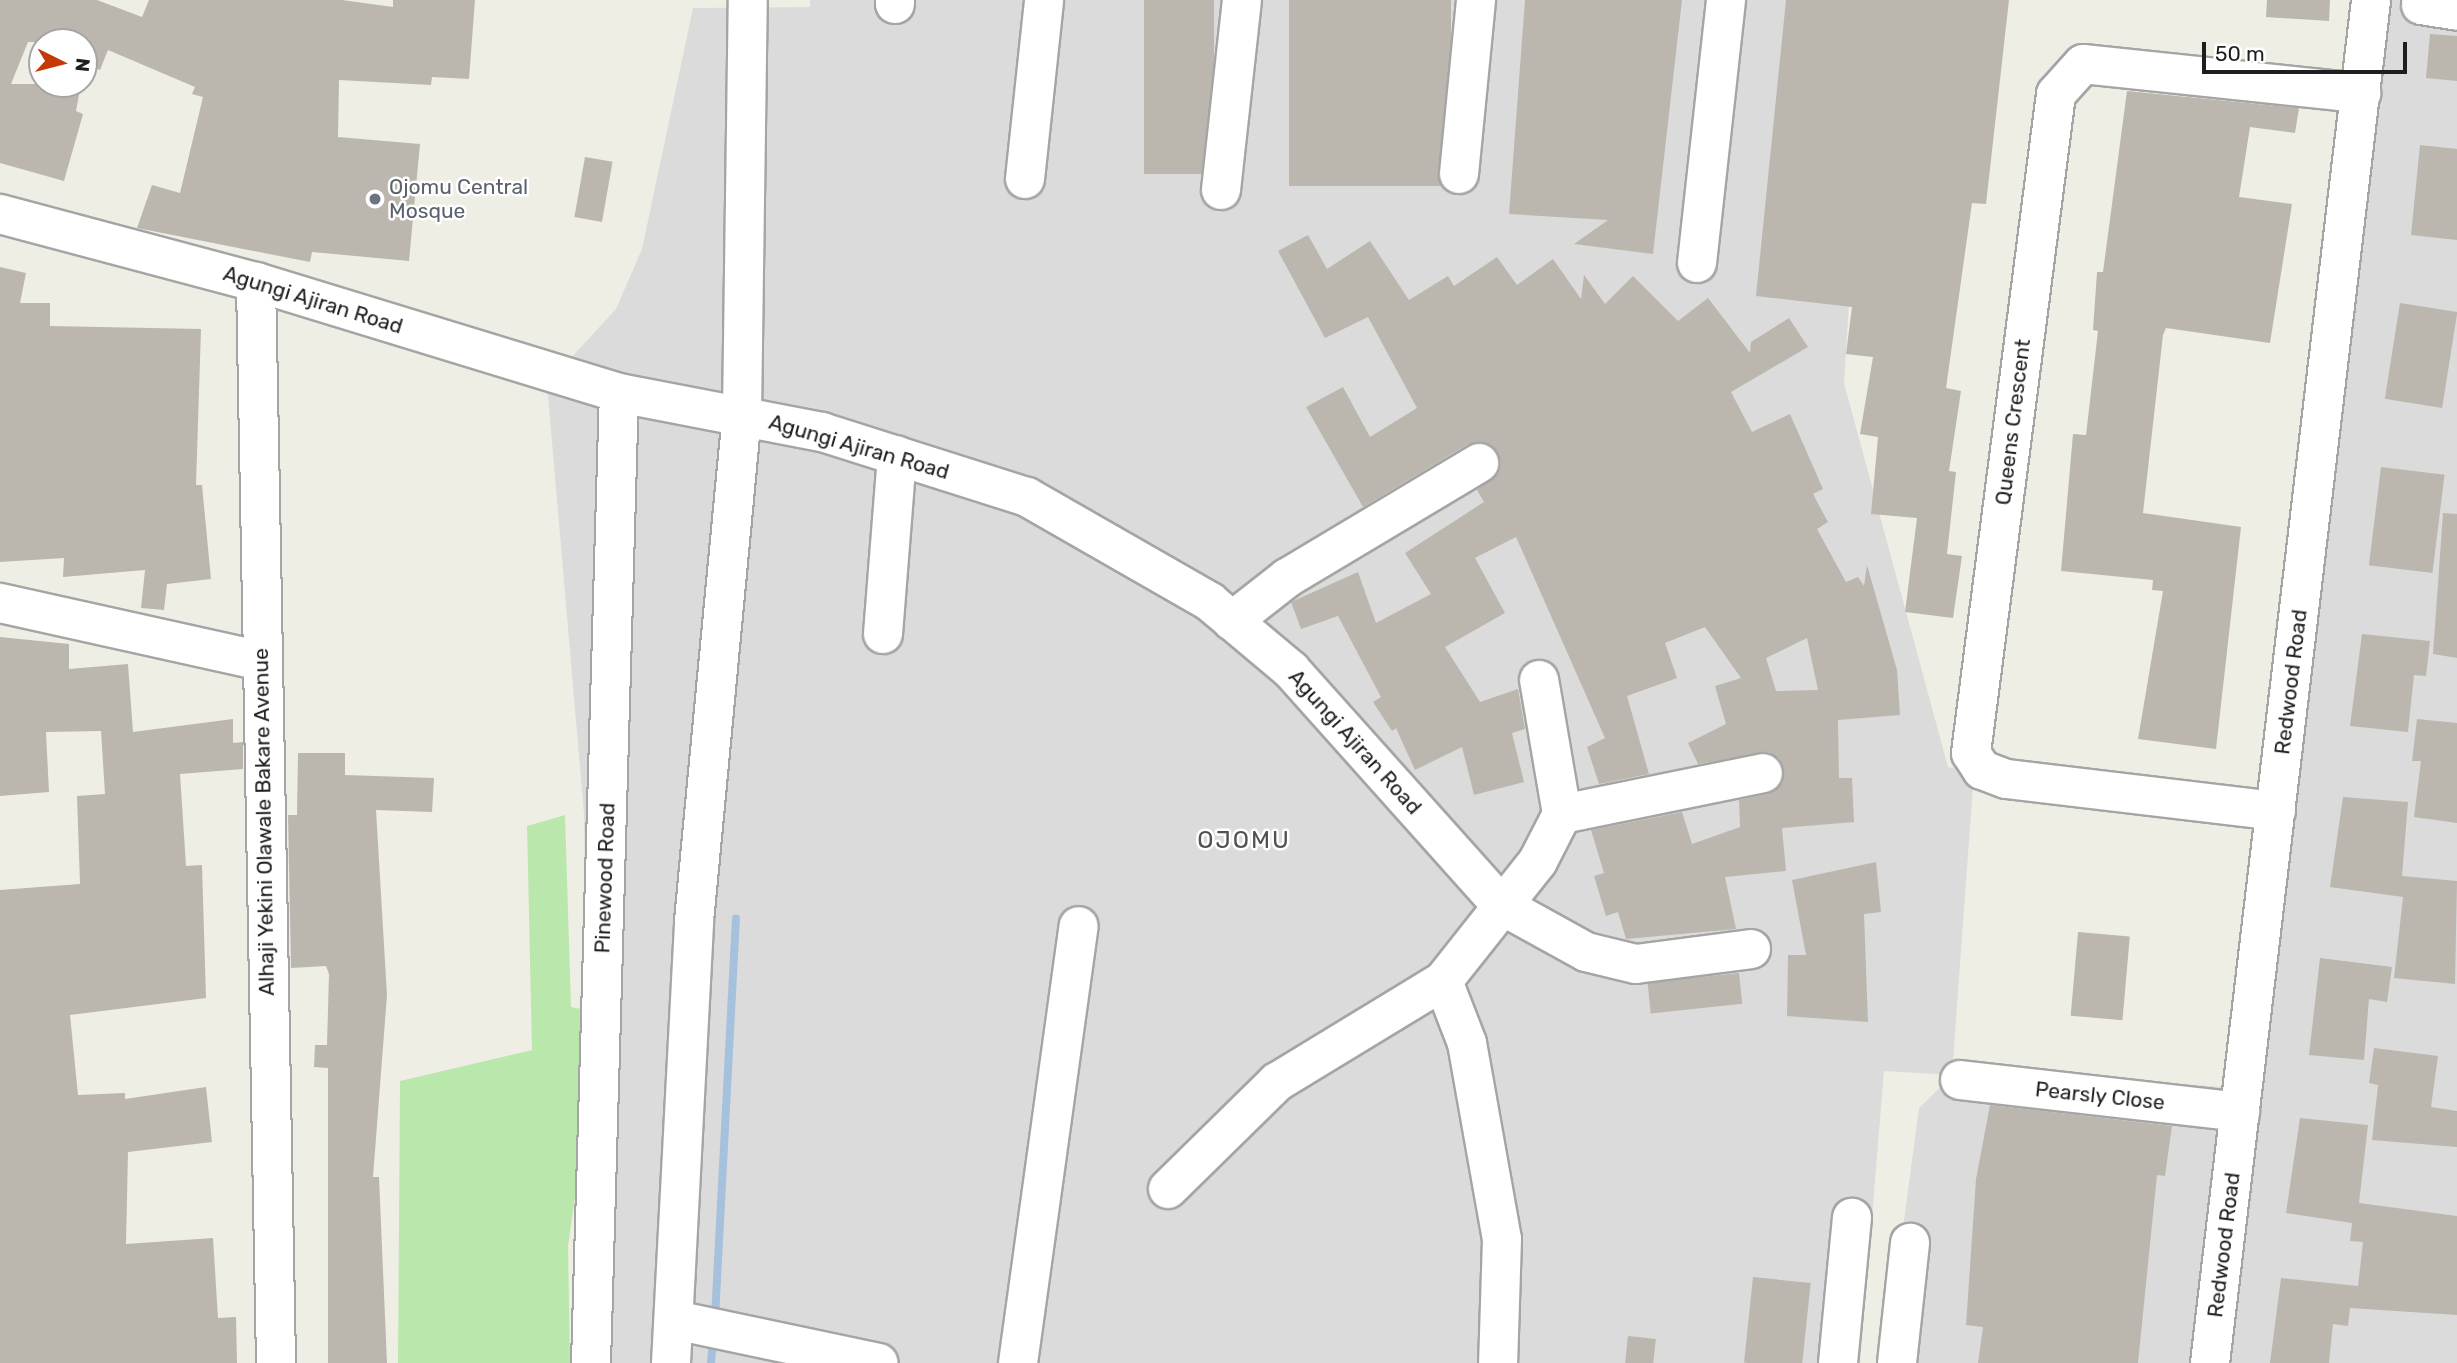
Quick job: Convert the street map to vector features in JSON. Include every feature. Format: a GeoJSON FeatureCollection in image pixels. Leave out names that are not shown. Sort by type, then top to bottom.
{"type":"FeatureCollection","features":[{"type":"Feature","properties":{"kind":"street"},"geometry":{"type":"LineString","coordinates":[[671,1363],[676,1320],[694,921],[742,414],[748,0]]}},
{"type":"Feature","properties":{"kind":"street"},"geometry":{"type":"LineString","coordinates":[[1025,179],[1044,0]]}},
{"type":"Feature","properties":{"kind":"street"},"geometry":{"type":"LineString","coordinates":[[1221,190],[1242,0]]}},
{"type":"Feature","properties":{"kind":"street"},"geometry":{"type":"LineString","coordinates":[[1459,174],[1476,0]]}},
{"type":"Feature","properties":{"kind":"street"},"geometry":{"type":"LineString","coordinates":[[1697,263],[1726,0]]}},
{"type":"Feature","properties":{"kind":"street","name":"Redwood Road"},"geometry":{"type":"LineString","coordinates":[[2210,1363],[2371,0]]}},
{"type":"Feature","properties":{"kind":"street","name":"Queens Crescent"},"geometry":{"type":"LineString","coordinates":[[2276,811],[2006,779],[1982,770],[1971,753],[2056,94],[2083,64],[2361,93]]}},
{"type":"Feature","properties":{"kind":"street","name":"Agungi Ajiran Road"},"geometry":{"type":"LineString","coordinates":[[0,214],[256,282],[620,393],[742,414],[897,456],[1027,497],[1111,540],[1232,621],[1291,670],[1501,905],[1586,952],[1636,964],[1751,949]]}},
{"type":"Feature","properties":{"kind":"street","name":"Alhaji Yekini Olawale Bakare Avenue"},"geometry":{"type":"LineString","coordinates":[[256,282],[276,1363]]}},
{"type":"Feature","properties":{"kind":"street","name":"Pinewood Road"},"geometry":{"type":"LineString","coordinates":[[591,1363],[620,393]]}},
{"type":"Feature","properties":{"kind":"street"},"geometry":{"type":"LineString","coordinates":[[883,634],[897,456]]}},
{"type":"Feature","properties":{"kind":"street"},"geometry":{"type":"LineString","coordinates":[[1232,621],[1287,578],[1479,463]]}},
{"type":"Feature","properties":{"kind":"street"},"geometry":{"type":"LineString","coordinates":[[0,603],[261,662]]}},
{"type":"Feature","properties":{"kind":"street"},"geometry":{"type":"LineString","coordinates":[[1168,1189],[1277,1082],[1443,981],[1538,861],[1562,814],[1539,680]]}},
{"type":"Feature","properties":{"kind":"street"},"geometry":{"type":"LineString","coordinates":[[1562,814],[1763,773]]}},
{"type":"Feature","properties":{"kind":"street"},"geometry":{"type":"LineString","coordinates":[[1018,1363],[1079,926]]}},
{"type":"Feature","properties":{"kind":"street"},"geometry":{"type":"LineString","coordinates":[[1443,981],[1467,1043],[1502,1239],[1498,1363]]}},
{"type":"Feature","properties":{"kind":"street","name":"Pearsly Close"},"geometry":{"type":"LineString","coordinates":[[1959,1080],[2240,1112]]}},
{"type":"Feature","properties":{"kind":"street"},"geometry":{"type":"LineString","coordinates":[[1838,1363],[1852,1218]]}},
{"type":"Feature","properties":{"kind":"street"},"geometry":{"type":"LineString","coordinates":[[1897,1363],[1910,1243]]}},
{"type":"Feature","properties":{"kind":"street"},"geometry":{"type":"LineString","coordinates":[[676,1320],[879,1363]]}},
{"type":"Feature","properties":{"kind":"shaded area"},"geometry":{"type":"Polygon","coordinates":[[[810,0],[1868,0],[1844,383],[1948,767],[1974,772],[1952,1075],[1884,1071],[1860,1363],[590,1363],[584,814],[547,384],[616,309],[642,249],[693,8],[810,7],[810,0]]]}},
{"type":"Feature","properties":{"kind":"shaded area"},"geometry":{"type":"Polygon","coordinates":[[[2392,0],[2457,0],[2457,1363],[1885,1363],[1919,1108],[1958,1070],[2224,1087],[2392,0]]]}},
{"type":"Feature","properties":{"kind":"green space"},"geometry":{"type":"Polygon","coordinates":[[[565,815],[571,1007],[601,1013],[568,1246],[570,1363],[398,1363],[400,1081],[532,1050],[527,826],[565,815]]]}},
{"type":"Feature","properties":{"kind":"building"},"geometry":{"type":"Polygon","coordinates":[[[0,0],[97,0],[142,17],[149,0],[342,0],[393,7],[393,0],[475,0],[469,79],[432,77],[431,85],[339,80],[338,137],[420,144],[409,261],[312,252],[310,262],[137,228],[152,185],[180,193],[203,97],[192,94],[195,87],[108,50],[100,70],[98,69],[98,28],[28,28],[28,42],[11,84],[28,84],[28,98],[78,98],[76,111],[83,114],[64,181],[0,163],[0,0]]]}},
{"type":"Feature","properties":{"kind":"building"},"geometry":{"type":"Polygon","coordinates":[[[1144,0],[1214,0],[1214,174],[1144,174],[1144,0]]]}},
{"type":"Feature","properties":{"kind":"building"},"geometry":{"type":"Polygon","coordinates":[[[1289,0],[1451,0],[1451,186],[1289,186],[1289,0]]]}},
{"type":"Feature","properties":{"kind":"building"},"geometry":{"type":"Polygon","coordinates":[[[1525,0],[1682,0],[1653,254],[1574,244],[1608,220],[1509,214],[1525,0]]]}},
{"type":"Feature","properties":{"kind":"building"},"geometry":{"type":"Polygon","coordinates":[[[1786,0],[2009,0],[1986,204],[1972,203],[1946,388],[1961,391],[1949,471],[1956,472],[1947,554],[1962,556],[1953,618],[1905,612],[1917,518],[1871,514],[1878,437],[1860,434],[1873,357],[1846,354],[1852,307],[1756,296],[1786,0]]]}},
{"type":"Feature","properties":{"kind":"building"},"geometry":{"type":"Polygon","coordinates":[[[2267,0],[2330,0],[2329,21],[2266,17],[2267,0]]]}},
{"type":"Feature","properties":{"kind":"building"},"geometry":{"type":"Polygon","coordinates":[[[2430,34],[2457,36],[2457,81],[2426,78],[2430,34]]]}},
{"type":"Feature","properties":{"kind":"building"},"geometry":{"type":"Polygon","coordinates":[[[2127,91],[2299,108],[2295,133],[2250,127],[2239,197],[2292,204],[2270,343],[2166,328],[2163,335],[2143,513],[2241,527],[2216,749],[2138,739],[2163,591],[2152,590],[2153,580],[2061,571],[2073,434],[2086,435],[2098,331],[2093,330],[2097,272],[2103,272],[2127,91]]]}},
{"type":"Feature","properties":{"kind":"building"},"geometry":{"type":"Polygon","coordinates":[[[2420,145],[2457,149],[2457,240],[2411,235],[2420,145]]]}},
{"type":"Feature","properties":{"kind":"building"},"geometry":{"type":"Polygon","coordinates":[[[585,157],[613,162],[602,222],[574,217],[585,157]]]}},
{"type":"Feature","properties":{"kind":"building"},"geometry":{"type":"Polygon","coordinates":[[[1308,235],[1327,269],[1370,241],[1409,300],[1448,276],[1454,286],[1497,257],[1517,285],[1553,259],[1581,299],[1584,275],[1605,304],[1633,276],[1678,321],[1708,298],[1750,353],[1751,342],[1789,318],[1808,347],[1731,392],[1752,432],[1790,414],[1823,489],[1813,494],[1828,522],[1817,529],[1846,582],[1858,577],[1864,586],[1867,565],[1897,670],[1900,715],[1838,720],[1839,778],[1852,778],[1854,822],[1782,828],[1786,871],[1725,877],[1736,929],[1626,939],[1618,912],[1606,916],[1594,876],[1604,873],[1591,830],[1682,812],[1692,844],[1740,827],[1739,800],[1768,794],[1783,781],[1780,759],[1769,752],[1698,764],[1688,743],[1726,724],[1715,686],[1741,678],[1705,627],[1665,643],[1677,678],[1627,696],[1649,774],[1599,784],[1587,747],[1605,738],[1516,537],[1475,558],[1505,613],[1445,647],[1480,702],[1518,689],[1525,729],[1512,733],[1524,782],[1474,795],[1462,747],[1415,770],[1396,728],[1392,731],[1373,702],[1381,697],[1338,616],[1301,629],[1291,602],[1358,572],[1376,623],[1431,594],[1405,553],[1484,502],[1477,490],[1498,474],[1501,463],[1490,444],[1468,444],[1363,507],[1306,407],[1343,387],[1370,437],[1417,408],[1368,317],[1325,338],[1278,251],[1308,235]],[[1807,638],[1766,658],[1776,691],[1818,690],[1807,638]]]}},
{"type":"Feature","properties":{"kind":"building"},"geometry":{"type":"Polygon","coordinates":[[[0,267],[26,273],[20,303],[50,303],[50,326],[201,329],[196,485],[202,485],[211,579],[167,584],[164,610],[141,608],[145,570],[63,577],[64,558],[0,562],[0,267]]]}},
{"type":"Feature","properties":{"kind":"building"},"geometry":{"type":"Polygon","coordinates":[[[2400,303],[2457,312],[2442,408],[2385,399],[2400,303]]]}},
{"type":"Feature","properties":{"kind":"building"},"geometry":{"type":"Polygon","coordinates":[[[2381,467],[2445,475],[2432,573],[2369,565],[2381,467]]]}},
{"type":"Feature","properties":{"kind":"building"},"geometry":{"type":"Polygon","coordinates":[[[2443,513],[2457,514],[2457,658],[2433,654],[2443,513]]]}},
{"type":"Feature","properties":{"kind":"building"},"geometry":{"type":"Polygon","coordinates":[[[2362,634],[2430,641],[2426,676],[2414,675],[2408,732],[2350,726],[2362,634]]]}},
{"type":"Feature","properties":{"kind":"building"},"geometry":{"type":"Polygon","coordinates":[[[0,637],[69,644],[69,669],[128,664],[133,732],[233,719],[233,743],[243,742],[243,769],[180,774],[186,866],[202,865],[206,998],[70,1015],[78,1095],[125,1093],[125,1099],[206,1087],[212,1142],[128,1152],[126,1244],[213,1238],[218,1318],[236,1317],[237,1363],[0,1363],[0,890],[80,884],[77,796],[105,794],[101,731],[46,732],[49,792],[0,796],[0,637]]]}},
{"type":"Feature","properties":{"kind":"building"},"geometry":{"type":"Polygon","coordinates":[[[2417,719],[2457,723],[2457,823],[2414,817],[2421,761],[2412,761],[2417,719]]]}},
{"type":"Feature","properties":{"kind":"building"},"geometry":{"type":"Polygon","coordinates":[[[298,753],[345,753],[345,775],[434,778],[432,812],[376,810],[387,995],[373,1177],[379,1177],[387,1363],[328,1363],[328,1068],[314,1067],[315,1045],[327,1045],[329,974],[326,966],[291,968],[288,815],[297,815],[298,753]]]}},
{"type":"Feature","properties":{"kind":"building"},"geometry":{"type":"Polygon","coordinates":[[[2343,797],[2408,802],[2402,876],[2457,881],[2455,984],[2394,978],[2403,897],[2330,887],[2343,797]]]}},
{"type":"Feature","properties":{"kind":"building"},"geometry":{"type":"Polygon","coordinates":[[[1876,862],[1881,912],[1864,914],[1868,1022],[1787,1016],[1788,955],[1806,955],[1792,880],[1876,862]]]}},
{"type":"Feature","properties":{"kind":"building"},"geometry":{"type":"Polygon","coordinates":[[[2078,932],[2130,937],[2122,1020],[2071,1016],[2078,932]]]}},
{"type":"Feature","properties":{"kind":"building"},"geometry":{"type":"Polygon","coordinates":[[[2320,958],[2392,967],[2387,1002],[2369,999],[2364,1060],[2309,1055],[2320,958]]]}},
{"type":"Feature","properties":{"kind":"building"},"geometry":{"type":"Polygon","coordinates":[[[1739,973],[1742,1004],[1651,1013],[1648,983],[1739,973]]]}},
{"type":"Feature","properties":{"kind":"building"},"geometry":{"type":"Polygon","coordinates":[[[2374,1048],[2438,1056],[2431,1107],[2457,1111],[2457,1147],[2372,1140],[2378,1085],[2369,1083],[2374,1048]]]}},
{"type":"Feature","properties":{"kind":"building"},"geometry":{"type":"Polygon","coordinates":[[[1990,1105],[2172,1126],[2165,1176],[2157,1175],[2138,1363],[1978,1363],[1983,1327],[1966,1325],[1976,1179],[1990,1105]]]}},
{"type":"Feature","properties":{"kind":"building"},"geometry":{"type":"Polygon","coordinates":[[[2300,1118],[2368,1125],[2359,1203],[2457,1216],[2457,1315],[2350,1308],[2348,1326],[2333,1324],[2329,1363],[2270,1363],[2281,1278],[2358,1286],[2363,1242],[2350,1241],[2352,1223],[2286,1213],[2300,1118]]]}},
{"type":"Feature","properties":{"kind":"building"},"geometry":{"type":"Polygon","coordinates":[[[1753,1277],[1811,1283],[1802,1363],[1744,1363],[1753,1277]]]}},
{"type":"Feature","properties":{"kind":"building"},"geometry":{"type":"Polygon","coordinates":[[[1628,1336],[1656,1339],[1653,1363],[1625,1363],[1628,1336]]]}},
{"type":"Feature","properties":{"kind":"waterway"},"geometry":{"type":"LineString","coordinates":[[715,1318],[736,919]]}},
{"type":"Feature","properties":{"kind":"waterway"},"geometry":{"type":"LineString","coordinates":[[711,1363],[713,1338]]}},
{"type":"Feature","properties":{"kind":"place","name":"Ojomu Central Mosque"},"geometry":{"type":"Point","coordinates":[375,199]}},
{"type":"Feature","properties":{"kind":"district","name":"OJOMU"},"geometry":{"type":"Point","coordinates":[1244,841]}}]}
